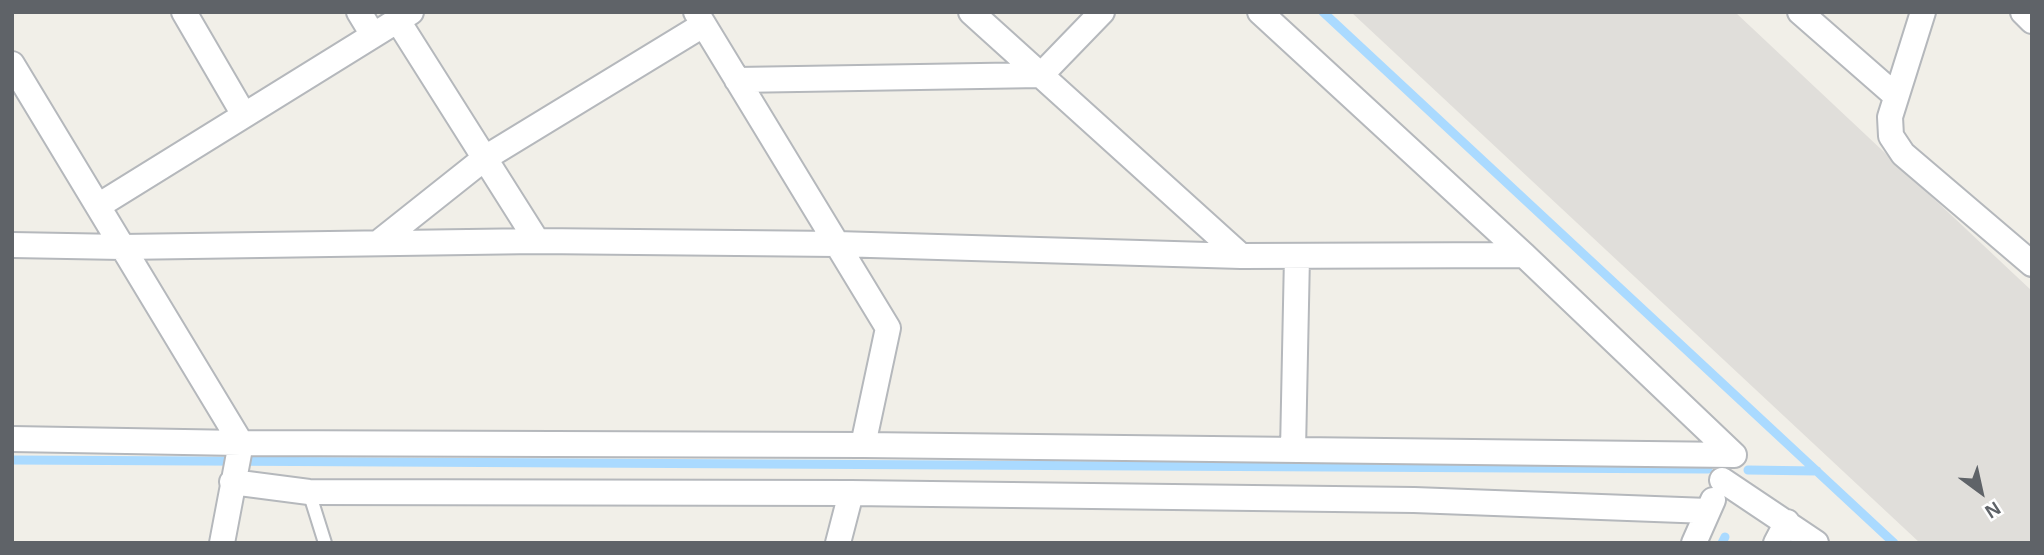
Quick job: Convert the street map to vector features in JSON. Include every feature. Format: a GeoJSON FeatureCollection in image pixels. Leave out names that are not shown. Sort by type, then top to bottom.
{"type":"FeatureCollection","features":[{"type":"Feature","properties":{"kind":"street"},"geometry":{"type":"LineString","coordinates":[[184,12],[244,115]]}},
{"type":"Feature","properties":{"kind":"street"},"geometry":{"type":"LineString","coordinates":[[359,12],[373,35]]}},
{"type":"Feature","properties":{"kind":"street"},"geometry":{"type":"LineString","coordinates":[[971,12],[1241,256]]}},
{"type":"Feature","properties":{"kind":"street"},"geometry":{"type":"LineString","coordinates":[[737,80],[1041,75],[1102,12]]}},
{"type":"Feature","properties":{"kind":"street"},"geometry":{"type":"LineString","coordinates":[[1260,12],[1524,255],[1734,455]]}},
{"type":"Feature","properties":{"kind":"street"},"geometry":{"type":"LineString","coordinates":[[1800,12],[1896,96]]}},
{"type":"Feature","properties":{"kind":"street"},"geometry":{"type":"LineString","coordinates":[[1923,12],[1890,117],[1891,136],[1903,153],[2032,264]]}},
{"type":"Feature","properties":{"kind":"street"},"geometry":{"type":"LineString","coordinates":[[2023,12],[2032,21]]}},
{"type":"Feature","properties":{"kind":"street"},"geometry":{"type":"LineString","coordinates":[[98,206],[404,16],[485,158],[537,241]]}},
{"type":"Feature","properties":{"kind":"street"},"geometry":{"type":"LineString","coordinates":[[377,243],[485,158],[700,18],[888,328],[863,445]]}},
{"type":"Feature","properties":{"kind":"street"},"geometry":{"type":"LineString","coordinates":[[12,64],[241,443],[222,543]]}},
{"type":"Feature","properties":{"kind":"street"},"geometry":{"type":"LineString","coordinates":[[12,245],[122,247],[537,241],[837,244],[1241,256],[1524,255]]}},
{"type":"Feature","properties":{"kind":"street"},"geometry":{"type":"LineString","coordinates":[[1293,450],[1297,256]]}},
{"type":"Feature","properties":{"kind":"street"},"geometry":{"type":"LineString","coordinates":[[12,439],[1734,455]]}},
{"type":"Feature","properties":{"kind":"street"},"geometry":{"type":"LineString","coordinates":[[1694,543],[1734,455]]}},
{"type":"Feature","properties":{"kind":"street"},"geometry":{"type":"LineString","coordinates":[[1722,480],[1781,532],[1816,543]]}},
{"type":"Feature","properties":{"kind":"street"},"geometry":{"type":"LineString","coordinates":[[232,482],[309,492],[851,493],[1400,500],[1708,511]]}},
{"type":"Feature","properties":{"kind":"street"},"geometry":{"type":"LineString","coordinates":[[838,543],[851,493]]}},
{"type":"Feature","properties":{"kind":"lane"},"geometry":{"type":"LineString","coordinates":[[309,492],[325,543]]}},
{"type":"Feature","properties":{"kind":"shaded area"},"geometry":{"type":"Polygon","coordinates":[[[1351,12],[1735,12],[2032,291],[2032,543],[1920,543],[1351,12]]]}},
{"type":"Feature","properties":{"kind":"waterway"},"geometry":{"type":"LineString","coordinates":[[1323,12],[1894,543]]}},
{"type":"Feature","properties":{"kind":"waterway"},"geometry":{"type":"LineString","coordinates":[[12,460],[1708,469]]}},
{"type":"Feature","properties":{"kind":"waterway"},"geometry":{"type":"LineString","coordinates":[[1748,470],[1817,471]]}},
{"type":"Feature","properties":{"kind":"waterway"},"geometry":{"type":"LineString","coordinates":[[1722,543],[1725,537]]}}]}
